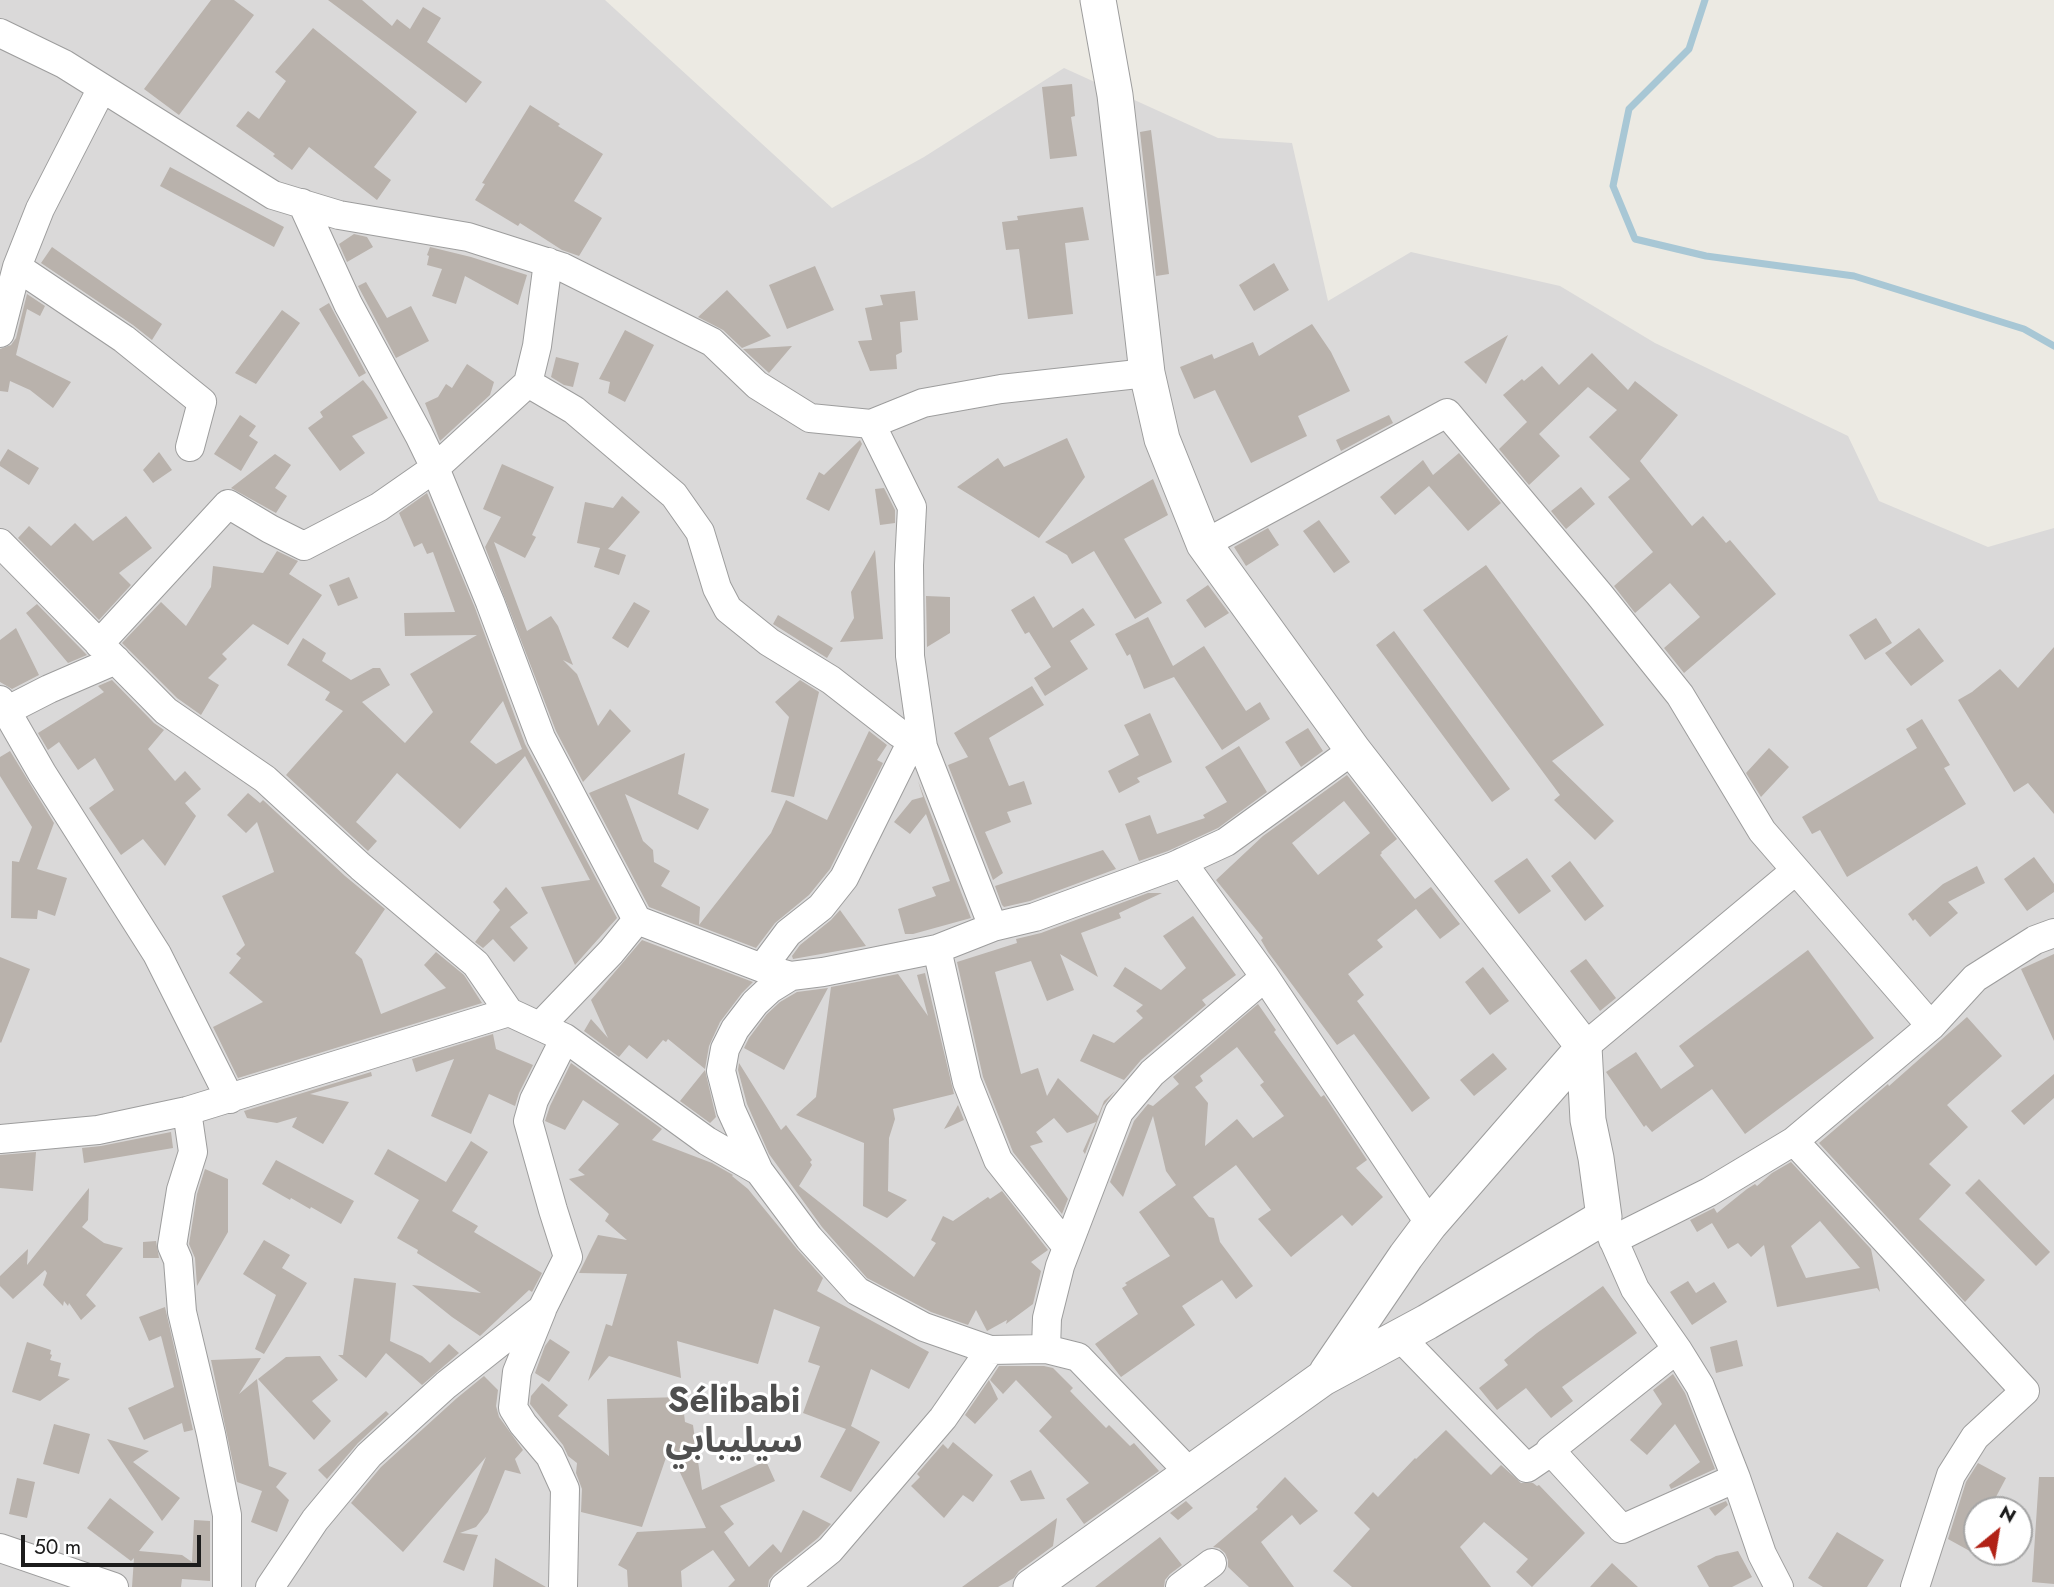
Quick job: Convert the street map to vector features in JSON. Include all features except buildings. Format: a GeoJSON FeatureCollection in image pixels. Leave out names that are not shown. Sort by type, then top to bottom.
{"type":"FeatureCollection","features":[{"type":"Feature","properties":{"kind":"street"},"geometry":{"type":"LineString","coordinates":[[1098,0],[1115,95],[1147,373],[1162,439],[1204,544],[1353,750],[1584,1047],[1588,1120],[1608,1229],[1635,1289],[1700,1386],[1762,1554],[1779,1587]]}},
{"type":"Feature","properties":{"kind":"street"},"geometry":{"type":"LineString","coordinates":[[0,33],[64,64],[273,195],[339,215],[468,237],[562,267],[712,342],[757,385],[810,418],[871,424],[923,403],[1001,389],[1147,373]]}},
{"type":"Feature","properties":{"kind":"street"},"geometry":{"type":"LineString","coordinates":[[0,333],[17,267],[40,209],[102,88]]}},
{"type":"Feature","properties":{"kind":"street"},"geometry":{"type":"LineString","coordinates":[[302,204],[348,304],[435,468],[490,602],[541,738],[637,920],[762,968],[791,976],[937,949],[993,927],[1035,917],[1182,862],[1226,842],[1353,750]]}},
{"type":"Feature","properties":{"kind":"street"},"geometry":{"type":"LineString","coordinates":[[230,1099],[157,954],[42,773],[3,706],[49,689],[107,652],[228,504],[304,546],[379,507],[435,468],[528,383],[537,346],[548,262]]}},
{"type":"Feature","properties":{"kind":"street"},"geometry":{"type":"LineString","coordinates":[[17,267],[124,339],[202,402],[190,447]]}},
{"type":"Feature","properties":{"kind":"street"},"geometry":{"type":"LineString","coordinates":[[528,383],[574,411],[674,495],[700,532],[717,587],[728,609],[769,642],[831,680],[899,733],[918,744]]}},
{"type":"Feature","properties":{"kind":"street"},"geometry":{"type":"LineString","coordinates":[[1204,544],[1447,413],[1599,594],[1679,695],[1762,831],[1931,1026]]}},
{"type":"Feature","properties":{"kind":"street"},"geometry":{"type":"LineString","coordinates":[[871,424],[912,507],[909,565],[910,656],[918,744],[993,927]]}},
{"type":"Feature","properties":{"kind":"street"},"geometry":{"type":"LineString","coordinates":[[0,543],[166,711],[265,779],[361,867],[476,964],[509,1012],[553,1031],[707,1141],[759,1171]]}},
{"type":"Feature","properties":{"kind":"street"},"geometry":{"type":"LineString","coordinates":[[762,968],[788,933],[821,907],[844,878],[918,744]]}},
{"type":"Feature","properties":{"kind":"street"},"geometry":{"type":"LineString","coordinates":[[1182,862],[1265,977],[1430,1224]]}},
{"type":"Feature","properties":{"kind":"street"},"geometry":{"type":"LineString","coordinates":[[1323,1378],[1430,1224],[1584,1047],[1795,871]]}},
{"type":"Feature","properties":{"kind":"street"},"geometry":{"type":"LineString","coordinates":[[562,1587],[565,1489],[550,1456],[513,1408],[517,1372],[542,1309],[568,1257],[528,1121],[553,1031],[637,920]]}},
{"type":"Feature","properties":{"kind":"street"},"geometry":{"type":"LineString","coordinates":[[1031,1587],[1323,1378],[1608,1229],[1709,1192],[1794,1142],[1931,1026],[1975,978],[2035,940],[2054,933]]}},
{"type":"Feature","properties":{"kind":"street"},"geometry":{"type":"LineString","coordinates":[[937,949],[967,1082],[998,1160],[1067,1247]]}},
{"type":"Feature","properties":{"kind":"street"},"geometry":{"type":"LineString","coordinates":[[791,976],[770,989],[755,1003],[735,1029],[725,1049],[721,1071],[732,1110],[759,1171],[809,1238],[857,1291],[924,1327],[990,1350],[1046,1349],[1078,1357],[1189,1472]]}},
{"type":"Feature","properties":{"kind":"street"},"geometry":{"type":"LineString","coordinates":[[1046,1349],[1047,1318],[1060,1266],[1119,1112],[1152,1073],[1265,977]]}},
{"type":"Feature","properties":{"kind":"street"},"geometry":{"type":"LineString","coordinates":[[0,1139],[98,1130],[187,1111],[509,1012]]}},
{"type":"Feature","properties":{"kind":"street"},"geometry":{"type":"LineString","coordinates":[[187,1111],[193,1152],[181,1190],[172,1246],[178,1260],[182,1311],[227,1515],[227,1587]]}},
{"type":"Feature","properties":{"kind":"street"},"geometry":{"type":"LineString","coordinates":[[1794,1142],[2025,1391],[1975,1437],[1951,1475],[1916,1587]]}},
{"type":"Feature","properties":{"kind":"street"},"geometry":{"type":"LineString","coordinates":[[270,1587],[315,1520],[369,1455],[446,1385],[542,1309]]}},
{"type":"Feature","properties":{"kind":"street"},"geometry":{"type":"LineString","coordinates":[[1400,1337],[1527,1468],[1552,1451],[1550,1450],[1677,1349]]}},
{"type":"Feature","properties":{"kind":"street"},"geometry":{"type":"LineString","coordinates":[[784,1587],[830,1550],[943,1418],[990,1350]]}},
{"type":"Feature","properties":{"kind":"street"},"geometry":{"type":"LineString","coordinates":[[1552,1451],[1622,1529],[1736,1478]]}},
{"type":"Feature","properties":{"kind":"street"},"geometry":{"type":"LineString","coordinates":[[0,1548],[114,1587]]}},
{"type":"Feature","properties":{"kind":"street"},"geometry":{"type":"LineString","coordinates":[[1180,1587],[1212,1563]]}},
{"type":"Feature","properties":{"kind":"shaded area"},"geometry":{"type":"Polygon","coordinates":[[[0,0],[605,0],[832,208],[924,157],[1064,68],[1218,138],[1292,143],[1328,301],[1411,252],[1560,286],[1655,343],[1848,436],[1879,501],[1988,547],[2054,528],[2054,1587],[0,1587],[0,0]]]}},
{"type":"Feature","properties":{"kind":"waterway"},"geometry":{"type":"LineString","coordinates":[[1705,0],[1689,49],[1629,109],[1613,186],[1635,239],[1706,256],[1854,276],[2024,329],[2054,346]]}},
{"type":"Feature","properties":{"kind":"district","name":"Sélibabi سيليبابي"},"geometry":{"type":"Point","coordinates":[734,1424]}}]}
